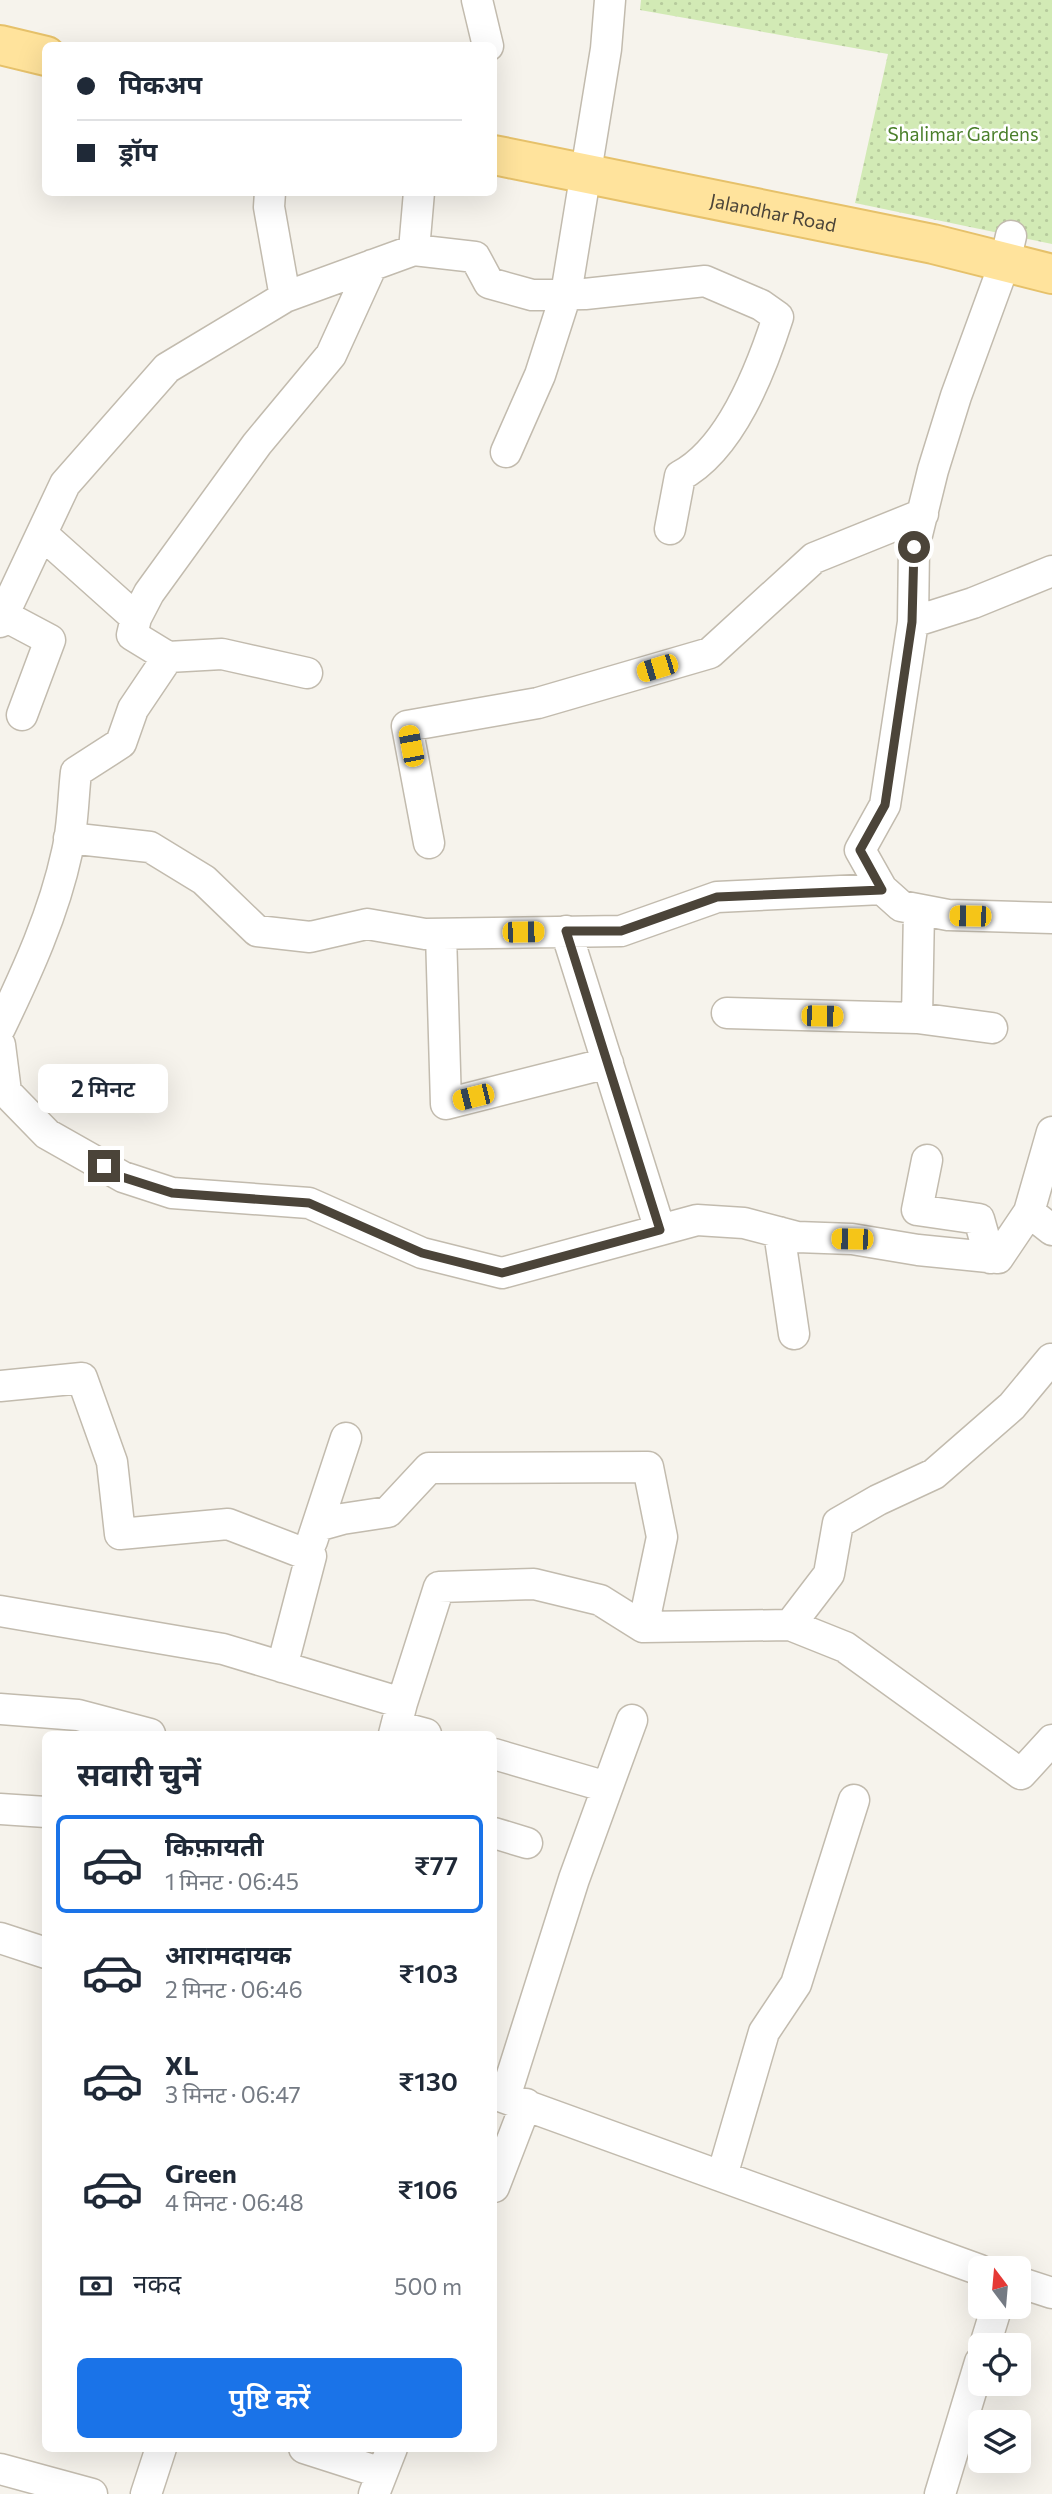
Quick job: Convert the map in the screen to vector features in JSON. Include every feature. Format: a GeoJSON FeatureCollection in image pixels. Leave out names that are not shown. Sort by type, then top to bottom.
{"type":"FeatureCollection","features":[{"type":"Feature","properties":{"kind":"main road"},"geometry":{"type":"LineString","coordinates":[[0,45],[42,55]]}},
{"type":"Feature","properties":{"kind":"main road","name":"Jalandhar Road"},"geometry":{"type":"LineString","coordinates":[[497,156],[933,244],[1008,249],[1052,274]]}},
{"type":"Feature","properties":{"kind":"street"},"geometry":{"type":"LineString","coordinates":[[477,0],[487,42]]}},
{"type":"Feature","properties":{"kind":"street"},"geometry":{"type":"LineString","coordinates":[[506,452],[540,375],[566,295],[606,49],[610,0]]}},
{"type":"Feature","properties":{"kind":"street"},"geometry":{"type":"LineString","coordinates":[[269,196],[268,207],[285,297]]}},
{"type":"Feature","properties":{"kind":"street"},"geometry":{"type":"LineString","coordinates":[[414,250],[419,196]]}},
{"type":"Feature","properties":{"kind":"street"},"geometry":{"type":"LineString","coordinates":[[1008,249],[952,408],[914,547],[912,622],[885,805],[860,850],[882,890],[901,906],[948,915],[1044,911]]}},
{"type":"Feature","properties":{"kind":"street"},"geometry":{"type":"LineString","coordinates":[[22,715],[50,640],[2,618],[65,484],[167,368],[285,297],[414,250],[475,257],[489,283],[532,295],[586,294],[705,281],[761,304],[778,317],[762,366],[733,421],[697,467],[680,476],[670,529]]}},
{"type":"Feature","properties":{"kind":"street"},"geometry":{"type":"LineString","coordinates":[[307,673],[222,654],[168,657],[132,635],[135,618],[149,593],[257,443],[331,355],[372,265]]}},
{"type":"Feature","properties":{"kind":"street"},"geometry":{"type":"LineString","coordinates":[[429,843],[407,726],[538,704],[710,653],[814,558],[923,513]]}},
{"type":"Feature","properties":{"kind":"street"},"geometry":{"type":"LineString","coordinates":[[42,534],[135,618]]}},
{"type":"Feature","properties":{"kind":"street"},"geometry":{"type":"LineString","coordinates":[[912,622],[973,603],[1052,571]]}},
{"type":"Feature","properties":{"kind":"street"},"geometry":{"type":"LineString","coordinates":[[0,1028],[48,915],[68,852],[76,772],[121,743],[133,709],[168,657]]}},
{"type":"Feature","properties":{"kind":"street"},"geometry":{"type":"LineString","coordinates":[[69,838],[150,847],[204,880],[257,931],[310,937],[367,924],[425,934],[621,931],[717,897],[882,890]]}},
{"type":"Feature","properties":{"kind":"street"},"geometry":{"type":"LineString","coordinates":[[917,1018],[919,910]]}},
{"type":"Feature","properties":{"kind":"street"},"geometry":{"type":"LineString","coordinates":[[566,931],[660,1230]]}},
{"type":"Feature","properties":{"kind":"street"},"geometry":{"type":"LineString","coordinates":[[441,934],[446,1104],[608,1063]]}},
{"type":"Feature","properties":{"kind":"street"},"geometry":{"type":"LineString","coordinates":[[727,1013],[917,1018],[992,1028]]}},
{"type":"Feature","properties":{"kind":"street"},"geometry":{"type":"LineString","coordinates":[[0,1045],[6,1092],[47,1134],[122,1177],[172,1193],[309,1203],[422,1253],[502,1273],[697,1220],[744,1223],[797,1237],[852,1239],[918,1250],[998,1258],[1040,1221],[1052,1132]]}},
{"type":"Feature","properties":{"kind":"street"},"geometry":{"type":"LineString","coordinates":[[927,1160],[916,1210],[979,1219],[990,1258]]}},
{"type":"Feature","properties":{"kind":"street"},"geometry":{"type":"LineString","coordinates":[[779,1233],[794,1334]]}},
{"type":"Feature","properties":{"kind":"street"},"geometry":{"type":"LineString","coordinates":[[790,1625],[829,1574],[838,1523],[878,1500],[934,1474],[1012,1406],[1052,1353]]}},
{"type":"Feature","properties":{"kind":"street"},"geometry":{"type":"LineString","coordinates":[[0,1386],[82,1378],[112,1462],[120,1534],[228,1524],[311,1556],[282,1667]]}},
{"type":"Feature","properties":{"kind":"street"},"geometry":{"type":"LineString","coordinates":[[308,1555],[346,1438]]}},
{"type":"Feature","properties":{"kind":"street"},"geometry":{"type":"LineString","coordinates":[[317,1527],[342,1519],[387,1512],[429,1468],[648,1467],[662,1537],[643,1627]]}},
{"type":"Feature","properties":{"kind":"street"},"geometry":{"type":"LineString","coordinates":[[397,1721],[439,1587],[534,1584],[600,1600],[643,1627],[790,1625],[845,1647],[1021,1774],[1052,1740]]}},
{"type":"Feature","properties":{"kind":"street"},"geometry":{"type":"LineString","coordinates":[[0,1611],[223,1649],[282,1667],[419,1731]]}},
{"type":"Feature","properties":{"kind":"street"},"geometry":{"type":"LineString","coordinates":[[0,1709],[78,1715],[139,1731]]}},
{"type":"Feature","properties":{"kind":"street"},"geometry":{"type":"LineString","coordinates":[[497,2168],[508,2098],[574,1879],[632,1720]]}},
{"type":"Feature","properties":{"kind":"street"},"geometry":{"type":"LineString","coordinates":[[497,1755],[607,1787]]}},
{"type":"Feature","properties":{"kind":"street"},"geometry":{"type":"LineString","coordinates":[[722,2176],[764,2032],[796,1984],[854,1800]]}},
{"type":"Feature","properties":{"kind":"street"},"geometry":{"type":"LineString","coordinates":[[0,1809],[42,1812]]}},
{"type":"Feature","properties":{"kind":"street"},"geometry":{"type":"LineString","coordinates":[[497,1833],[527,1843]]}},
{"type":"Feature","properties":{"kind":"street"},"geometry":{"type":"LineString","coordinates":[[0,1938],[42,1952]]}},
{"type":"Feature","properties":{"kind":"street"},"geometry":{"type":"LineString","coordinates":[[508,2098],[968,2266]]}},
{"type":"Feature","properties":{"kind":"street"},"geometry":{"type":"LineString","coordinates":[[1031,2286],[1052,2293]]}},
{"type":"Feature","properties":{"kind":"street"},"geometry":{"type":"LineString","coordinates":[[940,2494],[969,2396]]}},
{"type":"Feature","properties":{"kind":"street"},"geometry":{"type":"LineString","coordinates":[[146,2494],[160,2452]]}},
{"type":"Feature","properties":{"kind":"street"},"geometry":{"type":"LineString","coordinates":[[317,2452],[383,2472]]}},
{"type":"Feature","properties":{"kind":"street"},"geometry":{"type":"LineString","coordinates":[[0,2469],[92,2494]]}},
{"type":"Feature","properties":{"kind":"green space","name":"Shalimar Gardens"},"geometry":{"type":"Polygon","coordinates":[[[641,0],[1052,0],[1052,244],[855,203],[888,54],[640,10],[641,0]]]}},
{"type":"Feature","properties":{"kind":"route"},"geometry":{"type":"LineString","coordinates":[[104,1166],[122,1177],[172,1193],[309,1203],[422,1253],[502,1273],[660,1230],[566,931],[621,931],[717,897],[882,890],[860,850],[885,805],[912,622],[914,547]]}}]}
